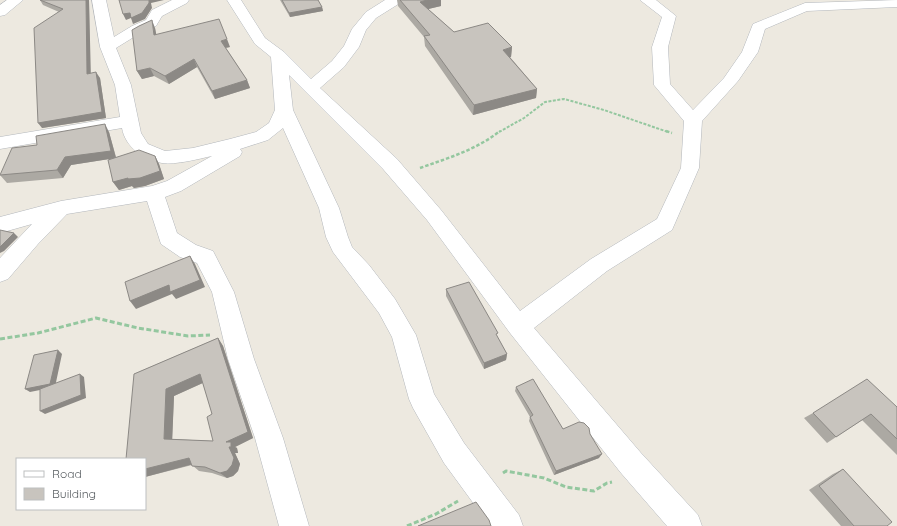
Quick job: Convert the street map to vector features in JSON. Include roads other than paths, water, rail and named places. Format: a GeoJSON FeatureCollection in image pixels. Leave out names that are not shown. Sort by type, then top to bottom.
{"type":"FeatureCollection","features":[{"type":"Feature","properties":{"kind":"street"},"geometry":{"type":"LineString","coordinates":[[0,12],[16,0]]}},
{"type":"Feature","properties":{"kind":"street"},"geometry":{"type":"LineString","coordinates":[[99,0],[108,47],[123,85],[132,134],[142,148],[163,157],[193,154],[262,136]]}},
{"type":"Feature","properties":{"kind":"street"},"geometry":{"type":"LineString","coordinates":[[108,47],[137,29],[151,23],[157,13],[182,0]]}},
{"type":"Feature","properties":{"kind":"street"},"geometry":{"type":"LineString","coordinates":[[234,0],[260,41],[279,55],[310,88],[358,132],[400,176],[461,250],[518,326],[636,468],[687,526]]}},
{"type":"Feature","properties":{"kind":"street"},"geometry":{"type":"LineString","coordinates":[[310,88],[338,64],[351,47],[359,29],[371,15],[395,0]]}},
{"type":"Feature","properties":{"kind":"street"},"geometry":{"type":"LineString","coordinates":[[647,0],[669,16],[660,47],[662,86],[693,120]]}},
{"type":"Feature","properties":{"kind":"street"},"geometry":{"type":"LineString","coordinates":[[518,326],[599,265],[665,224],[690,168],[693,120],[730,81],[750,52],[758,27],[805,7],[897,3]]}},
{"type":"Feature","properties":{"kind":"street"},"geometry":{"type":"LineString","coordinates":[[279,55],[284,110],[290,120],[291,128],[329,208],[337,237],[344,252],[370,282],[404,335],[422,399],[454,453],[508,526]]}},
{"type":"Feature","properties":{"kind":"street"},"geometry":{"type":"LineString","coordinates":[[0,224],[61,208],[154,194],[174,186],[262,136],[276,126],[284,110]]}},
{"type":"Feature","properties":{"kind":"street"},"geometry":{"type":"LineString","coordinates":[[0,143],[130,121]]}},
{"type":"Feature","properties":{"kind":"street"},"geometry":{"type":"LineString","coordinates":[[154,194],[168,238],[188,250],[205,257],[223,292],[241,359],[269,438],[294,526]]}},
{"type":"Feature","properties":{"kind":"street"},"geometry":{"type":"LineString","coordinates":[[0,273],[31,238],[61,208]]}}]}
